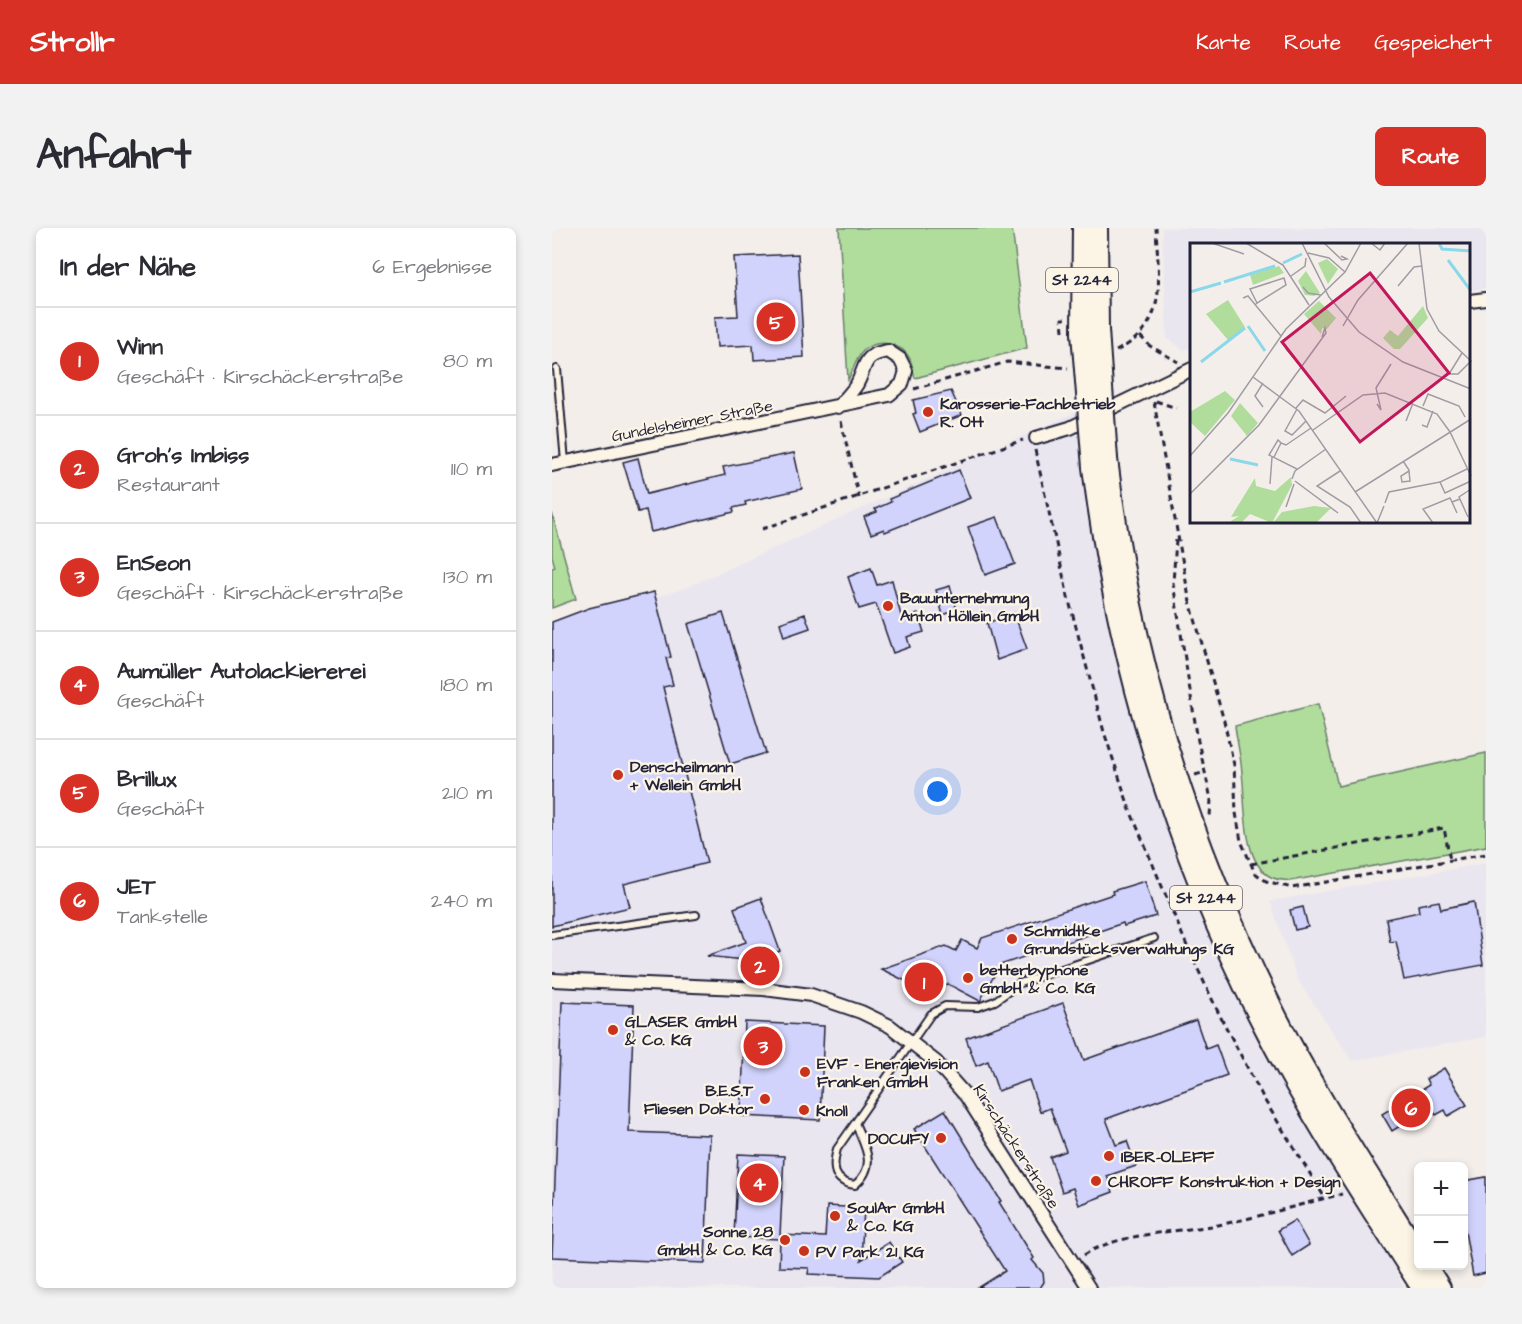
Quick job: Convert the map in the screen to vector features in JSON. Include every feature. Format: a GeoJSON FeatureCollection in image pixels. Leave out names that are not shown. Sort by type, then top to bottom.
{"type":"FeatureCollection","features":[{"type":"Feature","properties":{"kind":"main road","name":"St 2244"},"geometry":{"type":"LineString","coordinates":[[1083,228],[1106,562],[1127,658],[1152,748],[1200,884],[1263,1024],[1287,1068],[1422,1288]]}},
{"type":"Feature","properties":{"kind":"main road","name":"St 2244"},"geometry":{"type":"LineString","coordinates":[[1090,332],[1097,228]]}},
{"type":"Feature","properties":{"kind":"main road","name":"St 2244"},"geometry":{"type":"LineString","coordinates":[[1100,463],[1139,642],[1165,740],[1212,875],[1252,965],[1298,1057],[1414,1246]]}},
{"type":"Feature","properties":{"kind":"main road"},"geometry":{"type":"LineString","coordinates":[[1429,1270],[1440,1288]]}},
{"type":"Feature","properties":{"kind":"street"},"geometry":{"type":"LineString","coordinates":[[1471,301],[1486,299]]}},
{"type":"Feature","properties":{"kind":"street"},"geometry":{"type":"LineString","coordinates":[[838,407],[857,383],[863,364],[875,353],[888,351],[900,359],[906,371],[902,384],[889,394]]}},
{"type":"Feature","properties":{"kind":"street"},"geometry":{"type":"LineString","coordinates":[[1035,438],[1070,428],[1189,365]]}},
{"type":"Feature","properties":{"kind":"street","name":"Gundelsheimer Straße"},"geometry":{"type":"LineString","coordinates":[[552,465],[838,407],[889,394]]}},
{"type":"Feature","properties":{"kind":"street","name":"Kirschäckerstraße"},"geometry":{"type":"LineString","coordinates":[[552,980],[764,989],[811,995],[861,1012],[890,1026],[947,1073],[966,1096],[1089,1288]]}},
{"type":"Feature","properties":{"kind":"lane"},"geometry":{"type":"LineString","coordinates":[[557,369],[565,462]]}},
{"type":"Feature","properties":{"kind":"lane"},"geometry":{"type":"LineString","coordinates":[[552,935],[696,915]]}},
{"type":"Feature","properties":{"kind":"lane"},"geometry":{"type":"LineString","coordinates":[[855,1125],[868,1158],[868,1169],[855,1185],[844,1183],[836,1176],[833,1164],[837,1149],[931,1014],[945,1006],[978,1007],[995,1001],[1020,983],[1154,938]]}},
{"type":"Feature","properties":{"kind":"path"},"geometry":{"type":"LineString","coordinates":[[1115,352],[1140,336],[1151,321],[1159,297],[1156,228]]}},
{"type":"Feature","properties":{"kind":"path"},"geometry":{"type":"LineString","coordinates":[[1140,336],[1150,346],[1189,365]]}},
{"type":"Feature","properties":{"kind":"path"},"geometry":{"type":"LineString","coordinates":[[889,394],[1007,362],[1049,368],[1076,366]]}},
{"type":"Feature","properties":{"kind":"path"},"geometry":{"type":"LineString","coordinates":[[1176,408],[1154,400],[1176,535],[1189,598],[1234,765],[1239,832],[1255,873],[1266,882],[1292,888],[1486,854]]}},
{"type":"Feature","properties":{"kind":"path"},"geometry":{"type":"LineString","coordinates":[[838,407],[859,498]]}},
{"type":"Feature","properties":{"kind":"path"},"geometry":{"type":"LineString","coordinates":[[762,529],[859,498],[1021,440],[1035,438],[1034,457],[1068,597],[1104,732],[1130,810],[1186,946],[1219,1014],[1265,1101],[1325,1198]]}},
{"type":"Feature","properties":{"kind":"path"},"geometry":{"type":"LineString","coordinates":[[1176,535],[1173,583],[1198,741],[1211,799],[1209,825]]}},
{"type":"Feature","properties":{"kind":"path"},"geometry":{"type":"LineString","coordinates":[[1195,775],[1206,772]]}},
{"type":"Feature","properties":{"kind":"path"},"geometry":{"type":"LineString","coordinates":[[1251,864],[1444,828],[1450,860]]}},
{"type":"Feature","properties":{"kind":"path"},"geometry":{"type":"LineString","coordinates":[[1073,1263],[1098,1247],[1220,1225],[1345,1194]]}},
{"type":"Feature","properties":{"kind":"shaded area"},"geometry":{"type":"Polygon","coordinates":[[[1162,228],[1486,228],[1486,288],[1471,290],[1471,243],[1190,243],[1190,348],[1183,350],[1167,338],[1162,228]]]}},
{"type":"Feature","properties":{"kind":"shaded area"},"geometry":{"type":"Polygon","coordinates":[[[1102,400],[1133,647],[1270,1020],[1404,1288],[552,1288],[552,630],[685,588],[1102,400]]]}},
{"type":"Feature","properties":{"kind":"shaded area"},"geometry":{"type":"Polygon","coordinates":[[[1486,863],[1486,1037],[1352,1061],[1297,979],[1270,901],[1486,863]]]}},
{"type":"Feature","properties":{"kind":"green space"},"geometry":{"type":"Polygon","coordinates":[[[839,228],[1012,228],[1027,348],[915,378],[910,359],[901,349],[889,344],[876,344],[861,353],[848,380],[839,228]]]}},
{"type":"Feature","properties":{"kind":"green space"},"geometry":{"type":"Polygon","coordinates":[[[552,513],[576,599],[552,608],[552,568],[555,567],[552,556],[552,513]]]}},
{"type":"Feature","properties":{"kind":"green space"},"geometry":{"type":"Polygon","coordinates":[[[1318,704],[1338,786],[1486,753],[1486,846],[1290,881],[1273,878],[1261,869],[1254,858],[1247,830],[1235,726],[1318,704]]]}},
{"type":"Feature","properties":{"kind":"building"},"geometry":{"type":"Polygon","coordinates":[[[798,254],[804,357],[754,360],[753,345],[717,347],[715,317],[738,316],[734,257],[798,254]]]}},
{"type":"Feature","properties":{"kind":"building"},"geometry":{"type":"Polygon","coordinates":[[[951,391],[962,415],[920,432],[913,414],[916,413],[913,400],[951,391]]]}},
{"type":"Feature","properties":{"kind":"building"},"geometry":{"type":"Polygon","coordinates":[[[794,453],[802,489],[745,502],[746,505],[733,508],[734,512],[651,532],[646,510],[638,512],[623,462],[638,458],[647,494],[725,475],[723,467],[794,453]]]}},
{"type":"Feature","properties":{"kind":"building"},"geometry":{"type":"Polygon","coordinates":[[[959,470],[970,498],[885,532],[884,529],[871,534],[864,517],[877,512],[875,509],[891,502],[889,499],[959,470]]]}},
{"type":"Feature","properties":{"kind":"building"},"geometry":{"type":"Polygon","coordinates":[[[997,517],[1015,564],[985,575],[968,527],[997,517]]]}},
{"type":"Feature","properties":{"kind":"building"},"geometry":{"type":"Polygon","coordinates":[[[871,568],[877,585],[892,580],[902,620],[918,614],[924,632],[907,637],[910,647],[893,653],[876,604],[859,609],[848,577],[871,568]]]}},
{"type":"Feature","properties":{"kind":"building"},"geometry":{"type":"Polygon","coordinates":[[[950,586],[957,610],[943,615],[936,590],[950,586]]]}},
{"type":"Feature","properties":{"kind":"building","name":"Denscheilmann + Wellein GmbH"},"geometry":{"type":"Polygon","coordinates":[[[654,592],[671,657],[666,658],[673,685],[663,687],[707,863],[624,884],[630,907],[552,926],[552,622],[589,608],[654,592]]]}},
{"type":"Feature","properties":{"kind":"building"},"geometry":{"type":"Polygon","coordinates":[[[723,613],[766,753],[730,764],[688,624],[723,613]]]}},
{"type":"Feature","properties":{"kind":"building"},"geometry":{"type":"Polygon","coordinates":[[[1014,613],[1027,649],[997,660],[987,623],[1014,613]]]}},
{"type":"Feature","properties":{"kind":"building"},"geometry":{"type":"Polygon","coordinates":[[[805,614],[810,628],[784,637],[780,623],[805,614]]]}},
{"type":"Feature","properties":{"kind":"building"},"geometry":{"type":"Polygon","coordinates":[[[1145,881],[1156,916],[1124,926],[1123,923],[1000,965],[980,1001],[948,984],[926,991],[881,969],[946,946],[956,951],[962,940],[977,948],[982,938],[1145,881]]]}},
{"type":"Feature","properties":{"kind":"building"},"geometry":{"type":"Polygon","coordinates":[[[761,898],[780,951],[766,957],[769,967],[755,971],[752,961],[707,956],[746,942],[734,908],[761,898]]]}},
{"type":"Feature","properties":{"kind":"building"},"geometry":{"type":"Polygon","coordinates":[[[1439,901],[1441,909],[1474,902],[1483,965],[1404,980],[1396,941],[1390,942],[1386,919],[1419,912],[1418,905],[1439,901]]]}},
{"type":"Feature","properties":{"kind":"building"},"geometry":{"type":"Polygon","coordinates":[[[1303,907],[1308,927],[1295,930],[1290,910],[1303,907]]]}},
{"type":"Feature","properties":{"kind":"building"},"geometry":{"type":"Polygon","coordinates":[[[562,1002],[634,1005],[629,1132],[710,1135],[705,1263],[552,1257],[562,1002]]]}},
{"type":"Feature","properties":{"kind":"building"},"geometry":{"type":"Polygon","coordinates":[[[1063,1003],[1084,1060],[1196,1020],[1206,1049],[1216,1045],[1227,1075],[1106,1119],[1116,1145],[1127,1141],[1136,1166],[1107,1176],[1113,1192],[1079,1205],[1073,1188],[1062,1192],[1050,1157],[1066,1151],[1050,1108],[1040,1112],[1029,1080],[998,1091],[988,1061],[976,1066],[966,1038],[1063,1003]]]}},
{"type":"Feature","properties":{"kind":"building"},"geometry":{"type":"Polygon","coordinates":[[[745,1022],[824,1026],[820,1120],[741,1116],[745,1022]]]}},
{"type":"Feature","properties":{"kind":"building"},"geometry":{"type":"Polygon","coordinates":[[[1444,1068],[1467,1105],[1448,1116],[1445,1110],[1436,1115],[1431,1107],[1392,1131],[1382,1114],[1429,1085],[1426,1079],[1444,1068]]]}},
{"type":"Feature","properties":{"kind":"building"},"geometry":{"type":"Polygon","coordinates":[[[945,1110],[1001,1201],[999,1202],[1034,1258],[1032,1260],[1043,1273],[1044,1282],[1040,1288],[978,1288],[1005,1271],[914,1129],[945,1110]]]}},
{"type":"Feature","properties":{"kind":"building"},"geometry":{"type":"Polygon","coordinates":[[[738,1154],[784,1156],[780,1235],[825,1237],[827,1206],[864,1208],[861,1260],[889,1242],[902,1262],[879,1277],[808,1274],[809,1268],[779,1267],[780,1239],[734,1237],[738,1154]]]}},
{"type":"Feature","properties":{"kind":"building"},"geometry":{"type":"Polygon","coordinates":[[[1486,1177],[1486,1273],[1473,1276],[1468,1248],[1468,1180],[1486,1177]]]}},
{"type":"Feature","properties":{"kind":"building"},"geometry":{"type":"Polygon","coordinates":[[[1295,1220],[1309,1245],[1292,1256],[1278,1230],[1295,1220]]]}},
{"type":"Feature","properties":{"kind":"place","name":"Brillux"},"geometry":{"type":"Point","coordinates":[776,322]}},
{"type":"Feature","properties":{"kind":"place","name":"Karosserie-Fachbetrieb R. Ott"},"geometry":{"type":"Point","coordinates":[928,412]}},
{"type":"Feature","properties":{"kind":"place","name":"Bauunternehmung Anton Höllein GmbH"},"geometry":{"type":"Point","coordinates":[888,606]}},
{"type":"Feature","properties":{"kind":"place","name":"Denscheilmann + Wellein GmbH"},"geometry":{"type":"Point","coordinates":[618,775]}},
{"type":"Feature","properties":{"kind":"place","name":"Schmidtke Grundstücksverwaltungs KG"},"geometry":{"type":"Point","coordinates":[1012,939]}},
{"type":"Feature","properties":{"kind":"place","name":"Groh's Imbiss"},"geometry":{"type":"Point","coordinates":[760,966]}},
{"type":"Feature","properties":{"kind":"place","name":"betterbyphone GmbH & Co. KG"},"geometry":{"type":"Point","coordinates":[968,978]}},
{"type":"Feature","properties":{"kind":"place","name":"Winn"},"geometry":{"type":"Point","coordinates":[924,982]}},
{"type":"Feature","properties":{"kind":"place","name":"GLASER GmbH & Co. KG"},"geometry":{"type":"Point","coordinates":[613,1030]}},
{"type":"Feature","properties":{"kind":"place","name":"EnSeon"},"geometry":{"type":"Point","coordinates":[763,1046]}},
{"type":"Feature","properties":{"kind":"place","name":"EVF - Energievision Franken GmbH"},"geometry":{"type":"Point","coordinates":[805,1072]}},
{"type":"Feature","properties":{"kind":"place","name":"B.E.S.T Fliesen Doktor"},"geometry":{"type":"Point","coordinates":[765,1099]}},
{"type":"Feature","properties":{"kind":"place","name":"JET"},"geometry":{"type":"Point","coordinates":[1411,1108]}},
{"type":"Feature","properties":{"kind":"place","name":"Knoll"},"geometry":{"type":"Point","coordinates":[804,1110]}},
{"type":"Feature","properties":{"kind":"place","name":"DOCUFY"},"geometry":{"type":"Point","coordinates":[941,1138]}},
{"type":"Feature","properties":{"kind":"place","name":"IBER-OLEFF"},"geometry":{"type":"Point","coordinates":[1109,1156]}},
{"type":"Feature","properties":{"kind":"place","name":"CHROFF Konstruktion + Design"},"geometry":{"type":"Point","coordinates":[1096,1181]}},
{"type":"Feature","properties":{"kind":"place","name":"Aumüller Autolackiererei"},"geometry":{"type":"Point","coordinates":[759,1183]}},
{"type":"Feature","properties":{"kind":"place","name":"SoulAr GmbH & Co. KG"},"geometry":{"type":"Point","coordinates":[835,1216]}},
{"type":"Feature","properties":{"kind":"place","name":"Sonne 28 GmbH & Co. KG"},"geometry":{"type":"Point","coordinates":[785,1240]}},
{"type":"Feature","properties":{"kind":"place","name":"PV Park 21 KG"},"geometry":{"type":"Point","coordinates":[804,1251]}}]}
